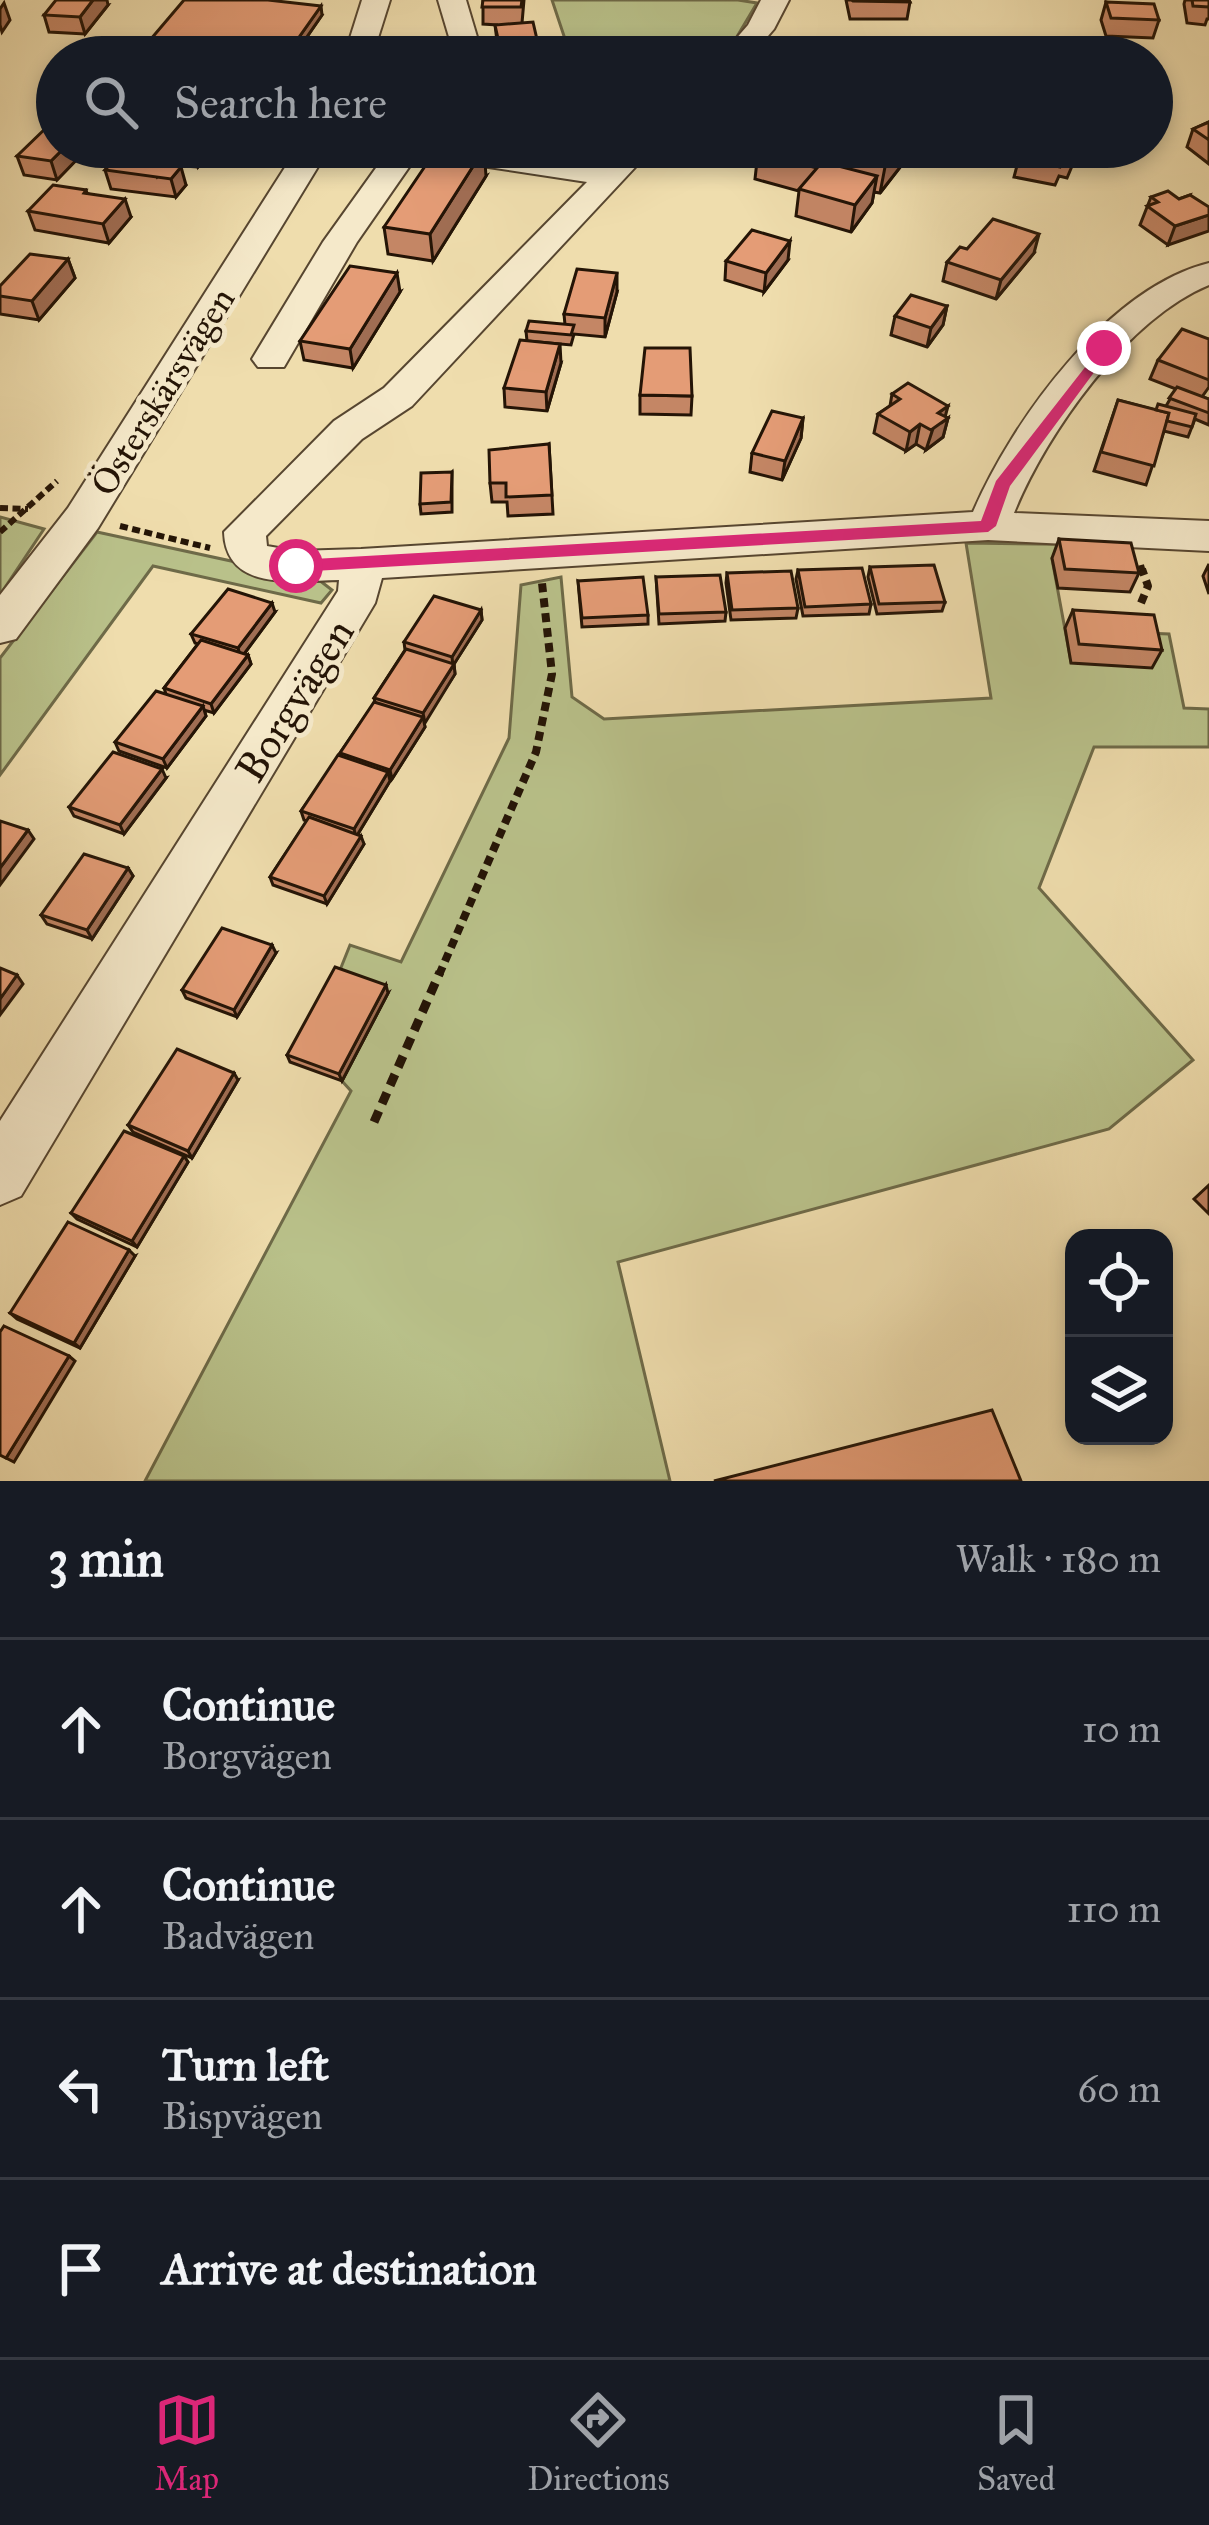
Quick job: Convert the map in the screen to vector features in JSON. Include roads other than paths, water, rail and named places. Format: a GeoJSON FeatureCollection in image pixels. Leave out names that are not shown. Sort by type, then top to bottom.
{"type":"FeatureCollection","features":[{"type":"Feature","properties":{"kind":"street"},"geometry":{"type":"LineString","coordinates":[[365,36],[376,0]]}},
{"type":"Feature","properties":{"kind":"street"},"geometry":{"type":"LineString","coordinates":[[452,0],[456,36]]}},
{"type":"Feature","properties":{"kind":"street"},"geometry":{"type":"LineString","coordinates":[[754,36],[775,0]]}},
{"type":"Feature","properties":{"kind":"street","name":"Österskärsvägen"},"geometry":{"type":"LineString","coordinates":[[0,627],[83,518],[301,168]]}},
{"type":"Feature","properties":{"kind":"street"},"geometry":{"type":"LineString","coordinates":[[271,359],[340,242],[427,168]]}},
{"type":"Feature","properties":{"kind":"street"},"geometry":{"type":"LineString","coordinates":[[556,168],[608,176]]}},
{"type":"Feature","properties":{"kind":"street","name":"Borgvägen"},"geometry":{"type":"LineString","coordinates":[[0,1175],[360,592],[361,564],[264,563],[246,554],[245,532],[348,430],[398,397],[616,168]]}},
{"type":"Feature","properties":{"kind":"street"},"geometry":{"type":"LineString","coordinates":[[988,526],[1002,484],[1104,348],[1164,293],[1209,273]]}},
{"type":"Feature","properties":{"kind":"street"},"geometry":{"type":"LineString","coordinates":[[361,564],[988,526],[1209,536]]}}]}
